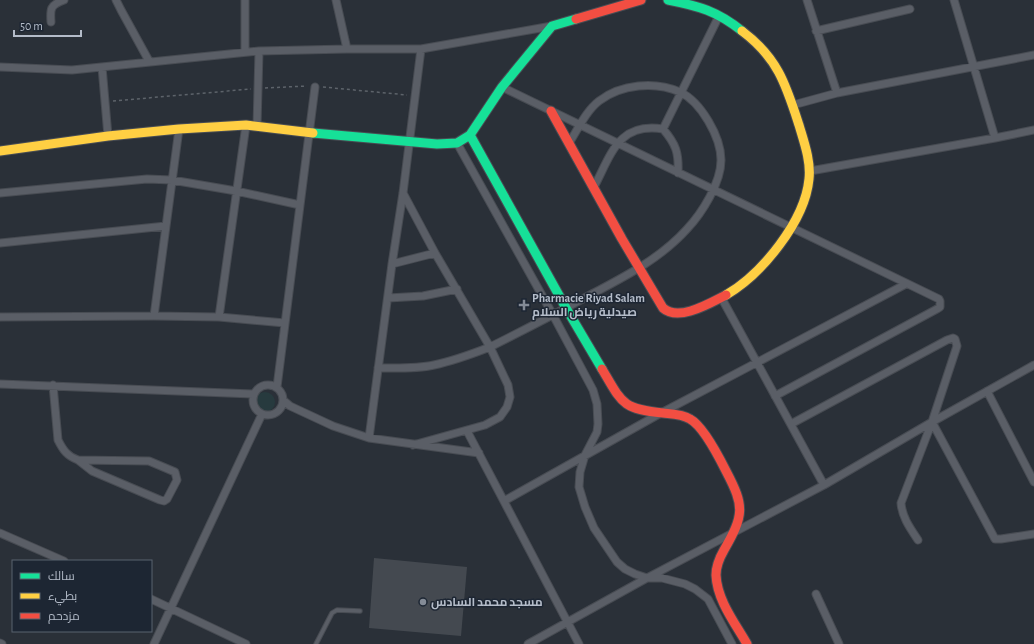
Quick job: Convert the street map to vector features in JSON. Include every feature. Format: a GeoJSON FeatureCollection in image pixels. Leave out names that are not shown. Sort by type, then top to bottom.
{"type":"FeatureCollection","features":[{"type":"Feature","properties":{"kind":"street"},"geometry":{"type":"LineString","coordinates":[[51,22],[50,11],[53,6],[64,0]]}},
{"type":"Feature","properties":{"kind":"street"},"geometry":{"type":"LineString","coordinates":[[116,0],[120,10],[149,61]]}},
{"type":"Feature","properties":{"kind":"street"},"geometry":{"type":"LineString","coordinates":[[245,0],[246,52]]}},
{"type":"Feature","properties":{"kind":"street"},"geometry":{"type":"LineString","coordinates":[[336,0],[346,49]]}},
{"type":"Feature","properties":{"kind":"street"},"geometry":{"type":"LineString","coordinates":[[0,67],[72,70],[259,51],[421,49],[552,26],[620,4],[641,0]]}},
{"type":"Feature","properties":{"kind":"street"},"geometry":{"type":"LineString","coordinates":[[551,111],[663,309],[676,313],[686,312],[702,307],[746,281],[764,264],[792,228],[808,186],[810,171],[793,104],[781,74],[774,62],[761,46],[719,16],[703,8],[668,0]]}},
{"type":"Feature","properties":{"kind":"street"},"geometry":{"type":"LineString","coordinates":[[807,0],[816,32],[837,93]]}},
{"type":"Feature","properties":{"kind":"street"},"geometry":{"type":"LineString","coordinates":[[955,0],[995,138]]}},
{"type":"Feature","properties":{"kind":"street"},"geometry":{"type":"LineString","coordinates":[[816,32],[910,9]]}},
{"type":"Feature","properties":{"kind":"street"},"geometry":{"type":"LineString","coordinates":[[663,129],[719,16]]}},
{"type":"Feature","properties":{"kind":"street"},"geometry":{"type":"LineString","coordinates":[[0,151],[108,136],[179,129],[246,125],[309,133],[409,142],[437,144],[457,143],[470,135],[502,87],[552,26]]}},
{"type":"Feature","properties":{"kind":"street"},"geometry":{"type":"LineString","coordinates":[[369,438],[403,193],[421,49]]}},
{"type":"Feature","properties":{"kind":"street"},"geometry":{"type":"LineString","coordinates":[[256,126],[259,51]]}},
{"type":"Feature","properties":{"kind":"street"},"geometry":{"type":"LineString","coordinates":[[793,104],[837,93],[1034,55]]}},
{"type":"Feature","properties":{"kind":"street"},"geometry":{"type":"LineString","coordinates":[[102,67],[108,136]]}},
{"type":"Feature","properties":{"kind":"street"},"geometry":{"type":"LineString","coordinates":[[378,368],[399,369],[433,366],[490,347],[639,269],[670,245],[685,231],[703,208],[717,182],[721,159],[712,126],[706,116],[692,100],[681,93],[653,86],[631,87],[625,89],[599,101],[589,112],[569,143]]}},
{"type":"Feature","properties":{"kind":"street"},"geometry":{"type":"LineString","coordinates":[[277,387],[315,87]]}},
{"type":"Feature","properties":{"kind":"street"},"geometry":{"type":"LineString","coordinates":[[502,87],[939,299],[941,303],[940,307],[775,396]]}},
{"type":"Feature","properties":{"kind":"street"},"geometry":{"type":"LineString","coordinates":[[219,317],[246,125]]}},
{"type":"Feature","properties":{"kind":"street"},"geometry":{"type":"LineString","coordinates":[[594,187],[617,143],[628,133],[635,130],[651,128],[663,129],[675,144],[678,160],[678,173]]}},
{"type":"Feature","properties":{"kind":"street"},"geometry":{"type":"LineString","coordinates":[[154,316],[179,129]]}},
{"type":"Feature","properties":{"kind":"street"},"geometry":{"type":"LineString","coordinates":[[810,171],[1034,130]]}},
{"type":"Feature","properties":{"kind":"street"},"geometry":{"type":"LineString","coordinates":[[470,135],[566,308],[618,397],[628,406],[639,410],[682,416],[692,420],[711,445],[721,462],[739,500],[740,510],[739,520],[734,534],[717,565],[717,582],[722,598],[747,644]]}},
{"type":"Feature","properties":{"kind":"street"},"geometry":{"type":"LineString","coordinates":[[457,143],[593,390],[598,413],[597,432],[585,455],[580,472],[579,486],[585,507],[594,528],[617,562],[625,569],[647,578],[662,578],[676,581],[696,589],[708,599],[732,644]]}},
{"type":"Feature","properties":{"kind":"street"},"geometry":{"type":"LineString","coordinates":[[0,193],[147,179],[172,180],[236,191],[300,205]]}},
{"type":"Feature","properties":{"kind":"street"},"geometry":{"type":"LineString","coordinates":[[403,193],[490,347],[508,385],[510,397],[507,406],[500,416],[486,425],[413,445]]}},
{"type":"Feature","properties":{"kind":"street"},"geometry":{"type":"LineString","coordinates":[[0,243],[166,226]]}},
{"type":"Feature","properties":{"kind":"street"},"geometry":{"type":"LineString","coordinates":[[392,264],[436,253]]}},
{"type":"Feature","properties":{"kind":"street"},"geometry":{"type":"LineString","coordinates":[[504,501],[661,413],[906,284]]}},
{"type":"Feature","properties":{"kind":"street"},"geometry":{"type":"LineString","coordinates":[[388,298],[423,296],[457,289]]}},
{"type":"Feature","properties":{"kind":"street"},"geometry":{"type":"LineString","coordinates":[[721,297],[824,485]]}},
{"type":"Feature","properties":{"kind":"street"},"geometry":{"type":"LineString","coordinates":[[0,317],[219,317],[285,323]]}},
{"type":"Feature","properties":{"kind":"street"},"geometry":{"type":"LineString","coordinates":[[791,424],[947,340],[954,338],[957,346],[932,422],[901,503],[906,520],[918,540]]}},
{"type":"Feature","properties":{"kind":"street"},"geometry":{"type":"LineString","coordinates":[[528,644],[647,578],[734,534],[824,485],[1034,365]]}},
{"type":"Feature","properties":{"kind":"street"},"geometry":{"type":"LineString","coordinates":[[0,384],[253,394]]}},
{"type":"Feature","properties":{"kind":"street"},"geometry":{"type":"LineString","coordinates":[[268,384],[277,387],[282,393],[282,406],[279,411],[274,414],[262,414],[255,408],[253,403],[253,394],[259,387],[264,385],[268,384]]}},
{"type":"Feature","properties":{"kind":"street"},"geometry":{"type":"LineString","coordinates":[[53,386],[58,440],[66,453],[71,457],[78,460],[92,472],[164,501],[168,499],[177,480],[175,472],[149,461],[78,460]]}},
{"type":"Feature","properties":{"kind":"street"},"geometry":{"type":"LineString","coordinates":[[987,391],[1034,482]]}},
{"type":"Feature","properties":{"kind":"street"},"geometry":{"type":"LineString","coordinates":[[283,400],[290,406],[333,426],[369,438],[479,453]]}},
{"type":"Feature","properties":{"kind":"street"},"geometry":{"type":"LineString","coordinates":[[154,644],[262,414]]}},
{"type":"Feature","properties":{"kind":"street"},"geometry":{"type":"LineString","coordinates":[[932,422],[996,539],[1034,534]]}},
{"type":"Feature","properties":{"kind":"street"},"geometry":{"type":"LineString","coordinates":[[467,431],[579,644]]}},
{"type":"Feature","properties":{"kind":"street"},"geometry":{"type":"LineString","coordinates":[[0,533],[62,560]]}},
{"type":"Feature","properties":{"kind":"street"},"geometry":{"type":"LineString","coordinates":[[816,594],[839,644]]}},
{"type":"Feature","properties":{"kind":"street"},"geometry":{"type":"LineString","coordinates":[[152,599],[246,644]]}},
{"type":"Feature","properties":{"kind":"lane"},"geometry":{"type":"LineString","coordinates":[[316,644],[332,613],[337,610],[360,611]]}},
{"type":"Feature","properties":{"kind":"green space"},"geometry":{"type":"Polygon","coordinates":[[[265,392],[272,395],[275,402],[272,409],[265,412],[258,409],[255,402],[258,395],[265,392]]]}},
{"type":"Feature","properties":{"kind":"building"},"geometry":{"type":"Polygon","coordinates":[[[374,558],[467,567],[461,636],[369,628],[374,558]]]}},
{"type":"Feature","properties":{"kind":"traffic: fast"},"geometry":{"type":"LineString","coordinates":[[668,0],[707,10],[733,24],[742,31]]}},
{"type":"Feature","properties":{"kind":"traffic: fast"},"geometry":{"type":"LineString","coordinates":[[313,133],[437,144],[457,143],[470,135],[502,87],[552,26],[576,19]]}},
{"type":"Feature","properties":{"kind":"traffic: fast"},"geometry":{"type":"LineString","coordinates":[[470,135],[566,308],[602,369]]}},
{"type":"Feature","properties":{"kind":"traffic: slow"},"geometry":{"type":"LineString","coordinates":[[726,295],[754,274],[780,245],[799,212],[806,195],[809,179],[809,165],[805,145],[785,85],[779,73],[764,51],[742,31]]}},
{"type":"Feature","properties":{"kind":"traffic: slow"},"geometry":{"type":"LineString","coordinates":[[0,151],[108,136],[179,129],[246,125],[313,133]]}},
{"type":"Feature","properties":{"kind":"traffic: jam"},"geometry":{"type":"LineString","coordinates":[[576,19],[641,0]]}},
{"type":"Feature","properties":{"kind":"traffic: jam"},"geometry":{"type":"LineString","coordinates":[[551,111],[622,239],[663,308],[670,312],[686,312],[694,310],[726,295]]}},
{"type":"Feature","properties":{"kind":"traffic: jam"},"geometry":{"type":"LineString","coordinates":[[602,369],[619,397],[631,406],[649,411],[680,415],[690,419],[700,428],[719,458],[737,494],[740,511],[731,538],[717,565],[717,584],[727,611],[747,644]]}},
{"type":"Feature","properties":{"kind":"place","name":"Pharmacie Riyad Salam صيدلية رياض السلام"},"geometry":{"type":"Point","coordinates":[524,305]}},
{"type":"Feature","properties":{"kind":"place","name":"مسجد محمد السادس"},"geometry":{"type":"Point","coordinates":[423,602]}}]}
